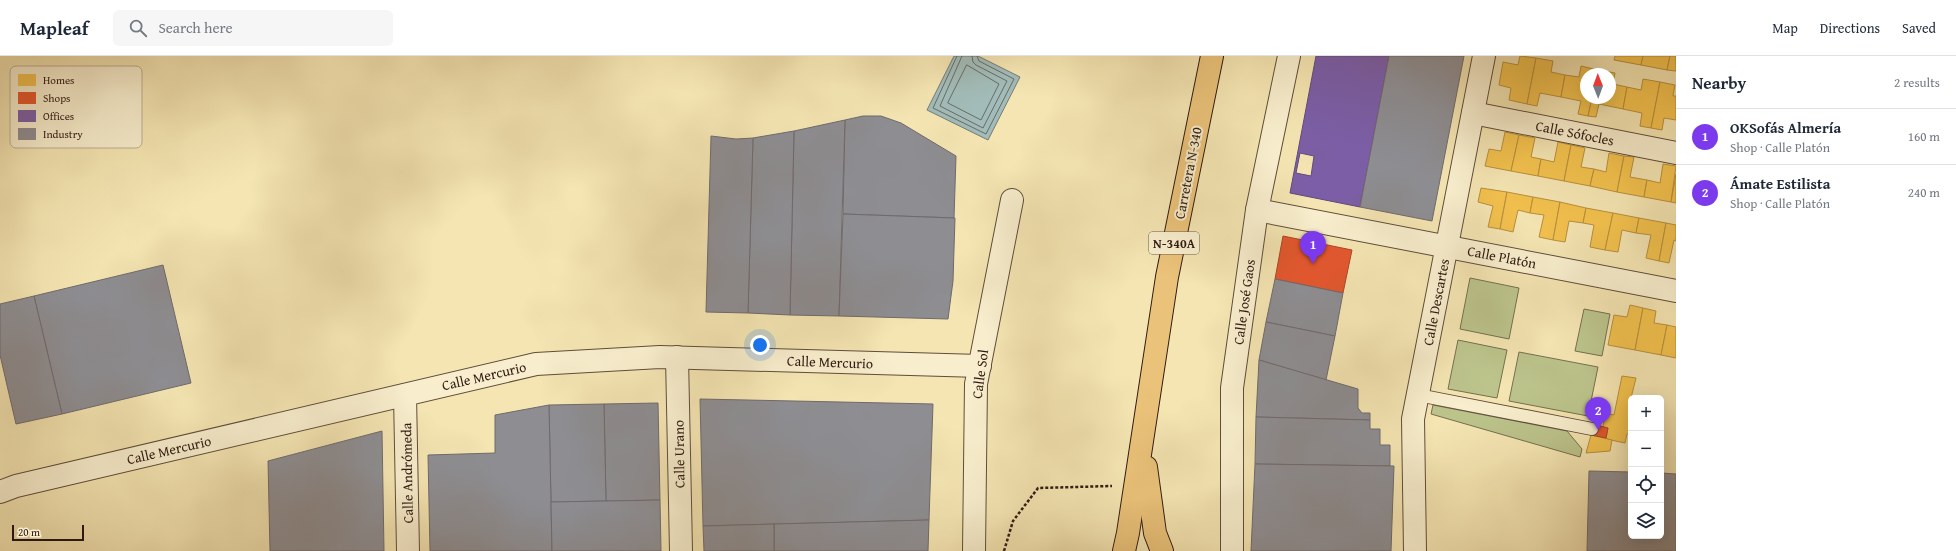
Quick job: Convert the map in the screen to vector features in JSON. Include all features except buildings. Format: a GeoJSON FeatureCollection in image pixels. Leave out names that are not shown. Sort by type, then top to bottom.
{"type":"FeatureCollection","features":[{"type":"Feature","properties":{"kind":"highway","name":"Carretera N-340"},"geometry":{"type":"LineString","coordinates":[[1124,551],[1167,277],[1212,56]]}},
{"type":"Feature","properties":{"kind":"highway","name":"Carretera N-340"},"geometry":{"type":"LineString","coordinates":[[1143,432],[1155,533],[1162,551]]}},
{"type":"Feature","properties":{"kind":"street","name":"Calle José Gaos"},"geometry":{"type":"LineString","coordinates":[[1232,551],[1232,388],[1257,210],[1289,56]]}},
{"type":"Feature","properties":{"kind":"street","name":"Calle Descartes"},"geometry":{"type":"LineString","coordinates":[[1415,551],[1413,419],[1484,56]]}},
{"type":"Feature","properties":{"kind":"street","name":"Calle Sófocles"},"geometry":{"type":"LineString","coordinates":[[1473,113],[1676,153]]}},
{"type":"Feature","properties":{"kind":"street","name":"Calle Sol"},"geometry":{"type":"LineString","coordinates":[[974,551],[976,384],[1012,200]]}},
{"type":"Feature","properties":{"kind":"street","name":"Calle Platón"},"geometry":{"type":"LineString","coordinates":[[1257,210],[1676,291]]}},
{"type":"Feature","properties":{"kind":"street","name":"Calle Mercurio"},"geometry":{"type":"LineString","coordinates":[[0,492],[16,486],[536,364],[677,358],[980,366]]}},
{"type":"Feature","properties":{"kind":"street","name":"Calle Urano"},"geometry":{"type":"LineString","coordinates":[[677,358],[681,551]]}},
{"type":"Feature","properties":{"kind":"street","name":"Calle Andrómeda"},"geometry":{"type":"LineString","coordinates":[[405,395],[408,551]]}},
{"type":"Feature","properties":{"kind":"lane"},"geometry":{"type":"LineString","coordinates":[[1418,396],[1592,429]]}},
{"type":"Feature","properties":{"kind":"path"},"geometry":{"type":"LineString","coordinates":[[1004,551],[1013,521],[1038,488],[1102,486],[1135,488]]}},
{"type":"Feature","properties":{"kind":"green space"},"geometry":{"type":"Polygon","coordinates":[[[1470,278],[1519,288],[1509,339],[1460,329],[1470,278]]]}},
{"type":"Feature","properties":{"kind":"green space"},"geometry":{"type":"Polygon","coordinates":[[[1584,309],[1610,314],[1602,356],[1575,351],[1584,309]]]}},
{"type":"Feature","properties":{"kind":"green space"},"geometry":{"type":"Polygon","coordinates":[[[1458,340],[1507,350],[1497,398],[1448,389],[1458,340]]]}},
{"type":"Feature","properties":{"kind":"green space"},"geometry":{"type":"Polygon","coordinates":[[[1519,352],[1598,367],[1588,416],[1509,401],[1519,352]]]}},
{"type":"Feature","properties":{"kind":"green space"},"geometry":{"type":"Polygon","coordinates":[[[1433,405],[1567,431],[1582,449],[1580,457],[1431,414],[1433,405]]]}},
{"type":"Feature","properties":{"kind":"water"},"geometry":{"type":"Polygon","coordinates":[[[954,56],[978,56],[1020,77],[988,140],[927,110],[954,56]]]}},
{"type":"Feature","properties":{"kind":"place","name":"OKSofás Almería"},"geometry":{"type":"Point","coordinates":[1313,264]}},
{"type":"Feature","properties":{"kind":"place","name":"Ámate Estilista"},"geometry":{"type":"Point","coordinates":[1598,430]}}]}
